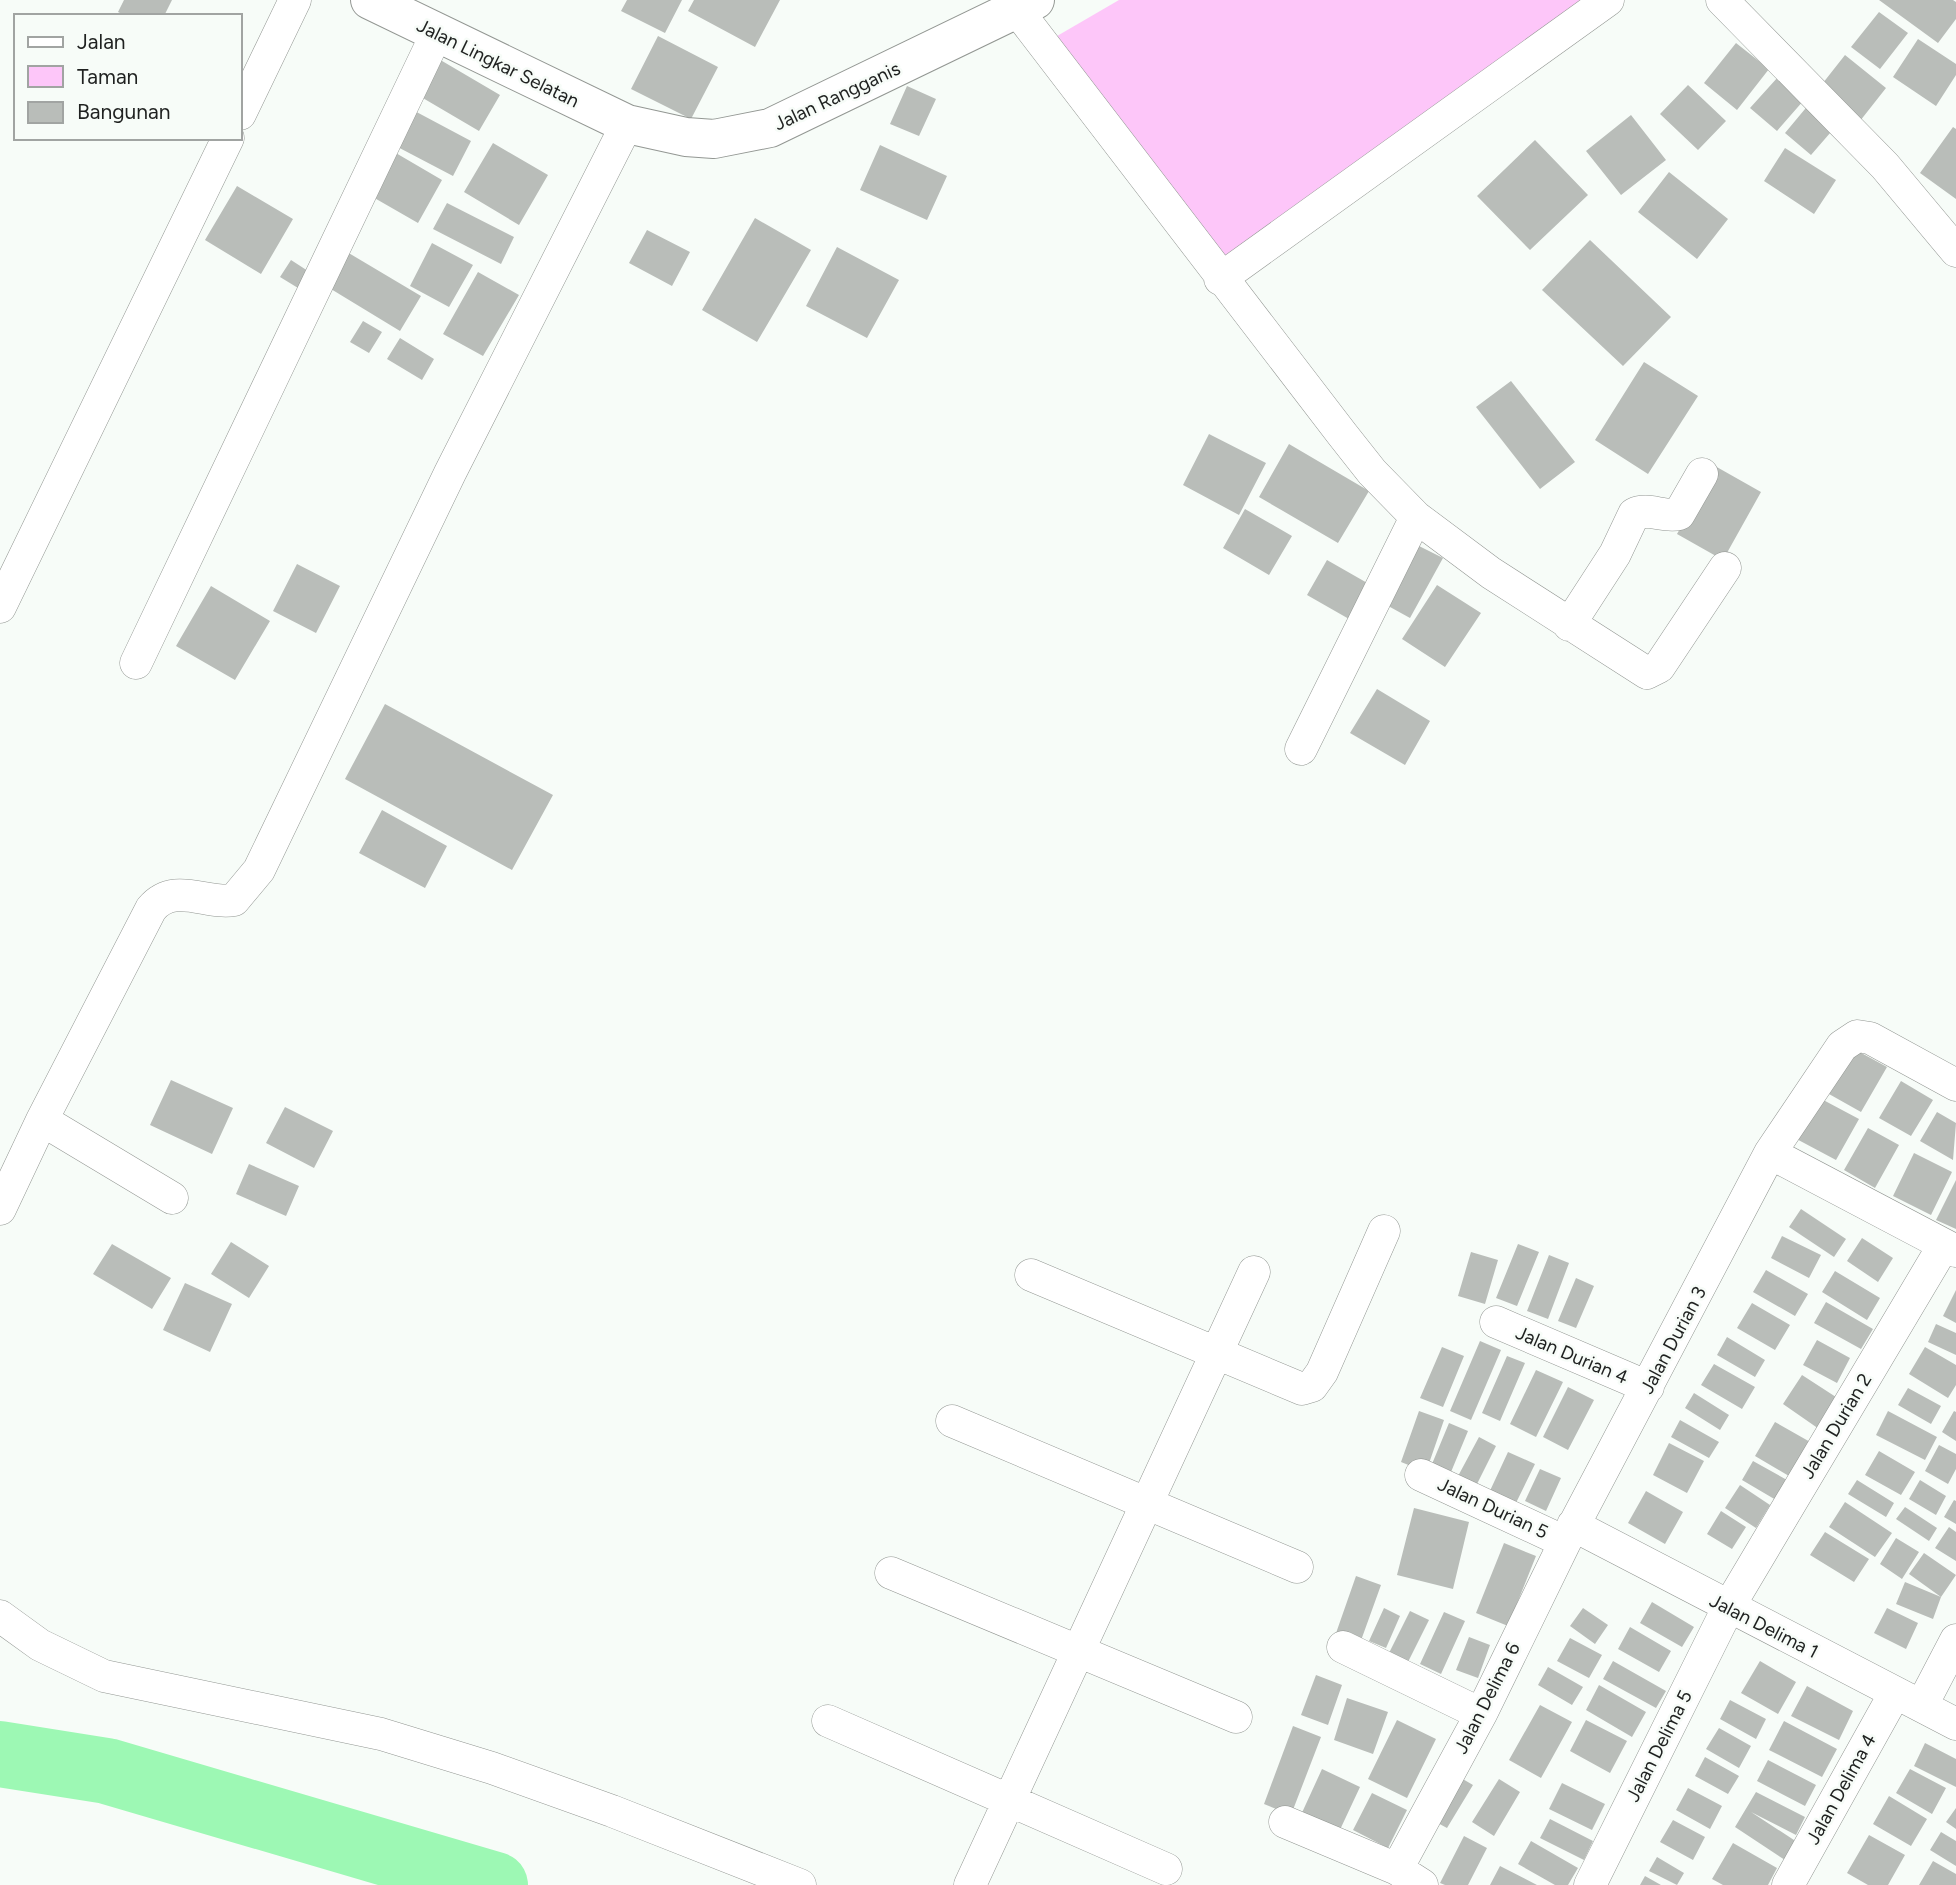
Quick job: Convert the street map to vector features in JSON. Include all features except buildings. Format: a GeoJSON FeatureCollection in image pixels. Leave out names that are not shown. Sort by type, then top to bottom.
{"type":"FeatureCollection","features":[{"type":"Feature","properties":{"kind":"street"},"geometry":{"type":"LineString","coordinates":[[242,110],[295,0]]}},
{"type":"Feature","properties":{"kind":"street","name":"Jalan Lingkar Selatan"},"geometry":{"type":"LineString","coordinates":[[370,0],[627,124]]}},
{"type":"Feature","properties":{"kind":"street"},"geometry":{"type":"LineString","coordinates":[[1220,279],[1608,0]]}},
{"type":"Feature","properties":{"kind":"street"},"geometry":{"type":"LineString","coordinates":[[1722,0],[1885,166],[1956,251]]}},
{"type":"Feature","properties":{"kind":"street"},"geometry":{"type":"LineString","coordinates":[[1026,5],[1220,279],[1372,472],[1416,517],[1491,573],[1569,625],[1641,671],[1653,673],[1725,568]]}},
{"type":"Feature","properties":{"kind":"street","name":"Jalan Rangganis"},"geometry":{"type":"LineString","coordinates":[[627,124],[686,137],[714,139],[770,128],[1026,5]]}},
{"type":"Feature","properties":{"kind":"street"},"geometry":{"type":"LineString","coordinates":[[136,663],[437,33]]}},
{"type":"Feature","properties":{"kind":"street"},"geometry":{"type":"LineString","coordinates":[[0,1209],[132,943],[156,903],[175,895],[234,901],[242,895],[258,870],[450,473],[627,124]]}},
{"type":"Feature","properties":{"kind":"street"},"geometry":{"type":"LineString","coordinates":[[0,607],[227,140]]}},
{"type":"Feature","properties":{"kind":"street"},"geometry":{"type":"LineString","coordinates":[[1569,625],[1615,554],[1634,514],[1641,510],[1670,516],[1679,514],[1702,474]]}},
{"type":"Feature","properties":{"kind":"street"},"geometry":{"type":"LineString","coordinates":[[1301,749],[1416,517]]}},
{"type":"Feature","properties":{"kind":"street","name":"Jalan Durian 3"},"geometry":{"type":"LineString","coordinates":[[1569,1533],[1770,1153],[1842,1046],[1857,1036],[1870,1038],[1956,1086]]}},
{"type":"Feature","properties":{"kind":"street"},"geometry":{"type":"LineString","coordinates":[[42,1120],[172,1198]]}},
{"type":"Feature","properties":{"kind":"street"},"geometry":{"type":"LineString","coordinates":[[1770,1153],[1950,1248]]}},
{"type":"Feature","properties":{"kind":"street"},"geometry":{"type":"LineString","coordinates":[[1031,1275],[1303,1389],[1312,1387],[1322,1372],[1384,1231]]}},
{"type":"Feature","properties":{"kind":"street","name":"Jalan Durian 2"},"geometry":{"type":"LineString","coordinates":[[1728,1608],[1950,1248]]}},
{"type":"Feature","properties":{"kind":"street"},"geometry":{"type":"LineString","coordinates":[[970,1885],[1254,1272]]}},
{"type":"Feature","properties":{"kind":"street","name":"Jalan Durian 4"},"geometry":{"type":"LineString","coordinates":[[1496,1322],[1648,1387]]}},
{"type":"Feature","properties":{"kind":"street"},"geometry":{"type":"LineString","coordinates":[[952,1421],[1297,1567]]}},
{"type":"Feature","properties":{"kind":"street","name":"Jalan Durian 5"},"geometry":{"type":"LineString","coordinates":[[1421,1475],[1569,1533]]}},
{"type":"Feature","properties":{"kind":"street","name":"Jalan Delima 1"},"geometry":{"type":"LineString","coordinates":[[1569,1533],[1728,1608],[1956,1724]]}},
{"type":"Feature","properties":{"kind":"street","name":"Jalan Delima 6"},"geometry":{"type":"LineString","coordinates":[[1410,1877],[1481,1714],[1569,1533]]}},
{"type":"Feature","properties":{"kind":"street"},"geometry":{"type":"LineString","coordinates":[[891,1573],[1236,1717]]}},
{"type":"Feature","properties":{"kind":"street","name":"Jalan Delima 5"},"geometry":{"type":"LineString","coordinates":[[1590,1885],[1728,1608]]}},
{"type":"Feature","properties":{"kind":"street"},"geometry":{"type":"LineString","coordinates":[[0,1616],[40,1645],[104,1676],[381,1734],[492,1768],[612,1811],[800,1885]]}},
{"type":"Feature","properties":{"kind":"street","name":"Jalan Delima 4"},"geometry":{"type":"LineString","coordinates":[[1788,1885],[1909,1699],[1956,1640]]}},
{"type":"Feature","properties":{"kind":"street"},"geometry":{"type":"LineString","coordinates":[[1343,1647],[1481,1714]]}},
{"type":"Feature","properties":{"kind":"street"},"geometry":{"type":"LineString","coordinates":[[828,1721],[1166,1869]]}},
{"type":"Feature","properties":{"kind":"street"},"geometry":{"type":"LineString","coordinates":[[1285,1822],[1410,1877]]}},
{"type":"Feature","properties":{"kind":"green space"},"geometry":{"type":"Polygon","coordinates":[[[1119,0],[1619,0],[1225,291],[1033,50],[1119,0]]]}},
{"type":"Feature","properties":{"kind":"waterway"},"geometry":{"type":"LineString","coordinates":[[0,1754],[107,1771],[495,1885]]}}]}
